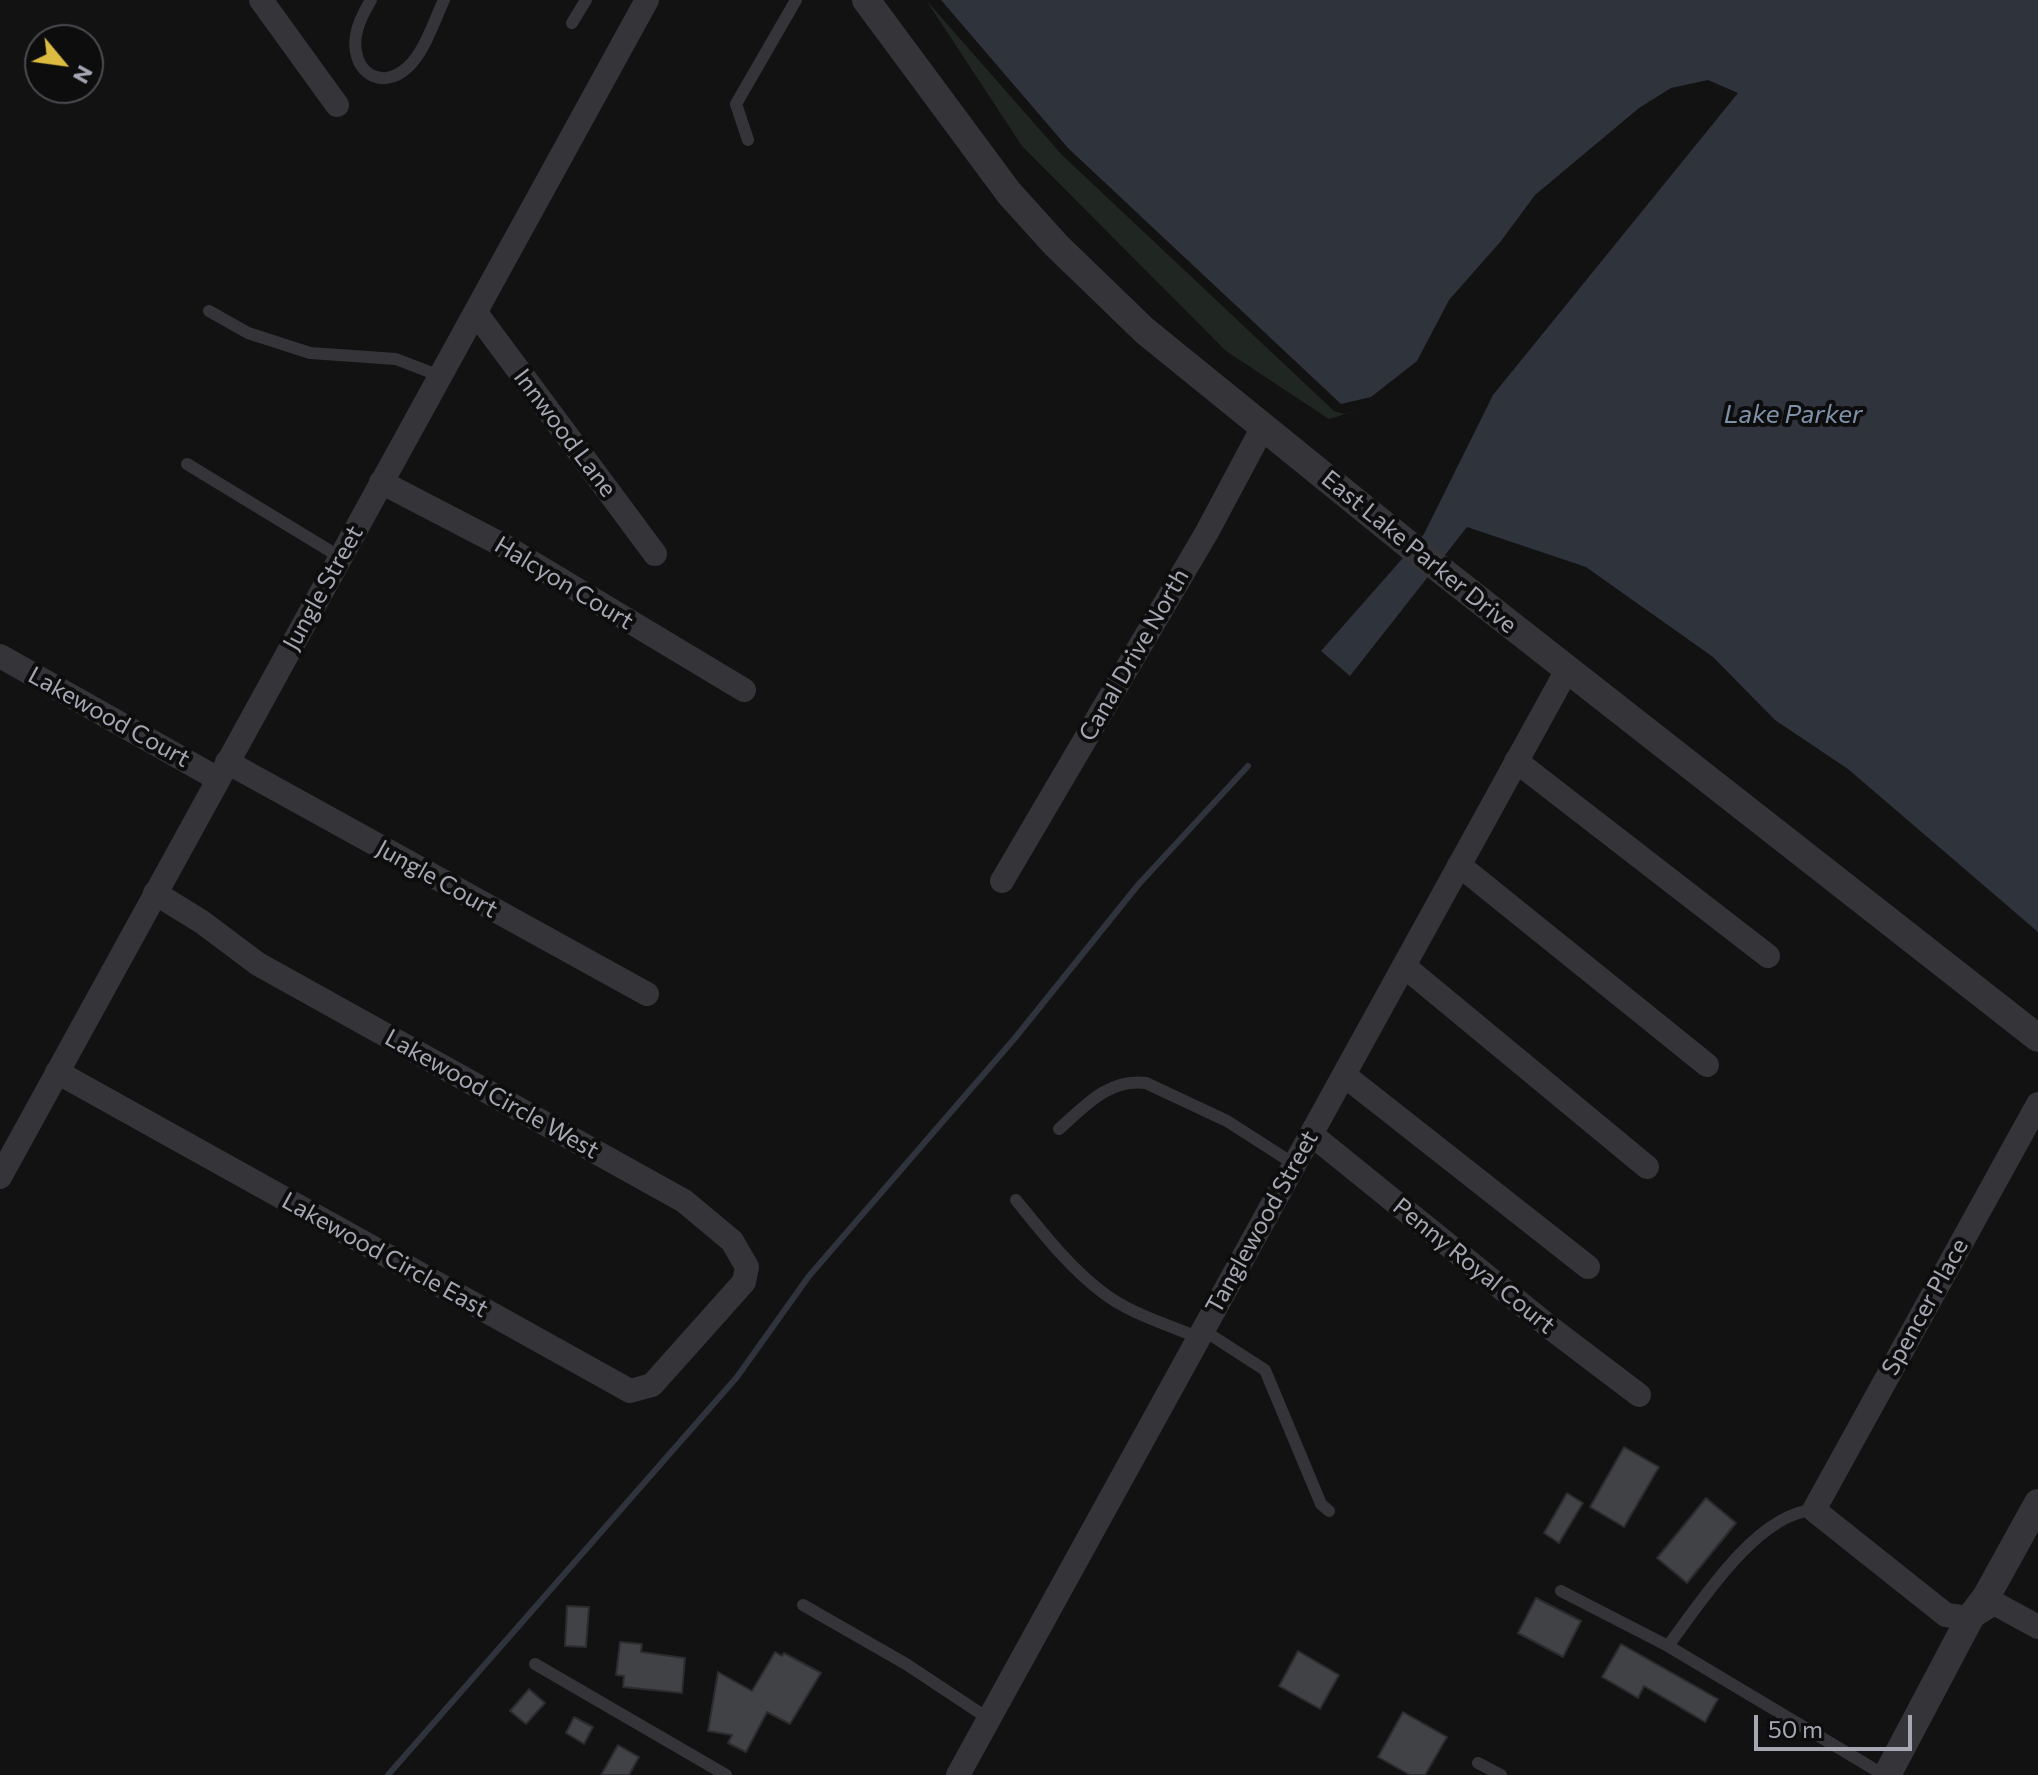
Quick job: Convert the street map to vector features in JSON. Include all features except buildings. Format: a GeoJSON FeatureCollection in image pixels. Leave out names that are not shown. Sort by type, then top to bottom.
{"type":"FeatureCollection","features":[{"type":"Feature","properties":{"kind":"street"},"geometry":{"type":"LineString","coordinates":[[261,0],[337,105]]}},
{"type":"Feature","properties":{"kind":"street","name":"East Lake Parker Drive"},"geometry":{"type":"LineString","coordinates":[[866,0],[977,152],[1056,245],[1145,331],[1439,569],[2038,1038]]}},
{"type":"Feature","properties":{"kind":"street","name":"Jungle Street"},"geometry":{"type":"LineString","coordinates":[[0,1177],[476,313],[641,2]]}},
{"type":"Feature","properties":{"kind":"street","name":"Innwood Lane"},"geometry":{"type":"LineString","coordinates":[[476,313],[655,554]]}},
{"type":"Feature","properties":{"kind":"street","name":"Canal Drive North"},"geometry":{"type":"LineString","coordinates":[[1002,881],[1207,532],[1263,427]]}},
{"type":"Feature","properties":{"kind":"street","name":"Halcyon Court"},"geometry":{"type":"LineString","coordinates":[[381,482],[506,547],[744,690]]}},
{"type":"Feature","properties":{"kind":"street","name":"Lakewood Court"},"geometry":{"type":"LineString","coordinates":[[0,656],[222,770]]}},
{"type":"Feature","properties":{"kind":"street","name":"Tanglewood Street"},"geometry":{"type":"LineString","coordinates":[[958,1775],[1567,670]]}},
{"type":"Feature","properties":{"kind":"street"},"geometry":{"type":"LineString","coordinates":[[1516,761],[1768,956]]}},
{"type":"Feature","properties":{"kind":"street","name":"Jungle Court"},"geometry":{"type":"LineString","coordinates":[[222,770],[647,994]]}},
{"type":"Feature","properties":{"kind":"street"},"geometry":{"type":"LineString","coordinates":[[1459,865],[1707,1065]]}},
{"type":"Feature","properties":{"kind":"street","name":"Lakewood Circle West"},"geometry":{"type":"LineString","coordinates":[[155,893],[202,922],[258,964],[708,1218],[738,1249],[747,1273],[744,1282],[700,1331]]}},
{"type":"Feature","properties":{"kind":"street"},"geometry":{"type":"LineString","coordinates":[[1404,966],[1647,1167]]}},
{"type":"Feature","properties":{"kind":"street","name":"Lakewood Circle East"},"geometry":{"type":"LineString","coordinates":[[57,1072],[630,1391],[652,1385],[700,1331]]}},
{"type":"Feature","properties":{"kind":"street"},"geometry":{"type":"LineString","coordinates":[[1344,1075],[1588,1267]]}},
{"type":"Feature","properties":{"kind":"street","name":"Spencer Place"},"geometry":{"type":"LineString","coordinates":[[1814,1510],[2038,1104]]}},
{"type":"Feature","properties":{"kind":"street","name":"Penny Royal Court"},"geometry":{"type":"LineString","coordinates":[[1311,1134],[1552,1329],[1639,1395]]}},
{"type":"Feature","properties":{"kind":"street"},"geometry":{"type":"LineString","coordinates":[[1886,1775],[1970,1618],[1986,1597],[2038,1503]]}},
{"type":"Feature","properties":{"kind":"street"},"geometry":{"type":"LineString","coordinates":[[1814,1510],[1946,1615],[1970,1618],[1994,1603],[2038,1627]]}},
{"type":"Feature","properties":{"kind":"lane"},"geometry":{"type":"LineString","coordinates":[[371,0],[356,34],[356,53],[363,71],[371,78],[382,79],[398,75],[411,65],[444,0]]}},
{"type":"Feature","properties":{"kind":"lane"},"geometry":{"type":"LineString","coordinates":[[572,23],[586,0]]}},
{"type":"Feature","properties":{"kind":"lane"},"geometry":{"type":"LineString","coordinates":[[748,140],[736,104],[796,0]]}},
{"type":"Feature","properties":{"kind":"lane"},"geometry":{"type":"LineString","coordinates":[[209,311],[248,333],[298,349],[332,357],[396,359],[440,376]]}},
{"type":"Feature","properties":{"kind":"lane"},"geometry":{"type":"LineString","coordinates":[[187,464],[340,557]]}},
{"type":"Feature","properties":{"kind":"lane"},"geometry":{"type":"LineString","coordinates":[[1059,1129],[1113,1086],[1133,1081],[1146,1083],[1227,1121],[1294,1164]]}},
{"type":"Feature","properties":{"kind":"lane"},"geometry":{"type":"LineString","coordinates":[[1016,1200],[1075,1267],[1104,1294],[1153,1321],[1201,1334],[1265,1370],[1318,1496],[1329,1511]]}},
{"type":"Feature","properties":{"kind":"lane"},"geometry":{"type":"LineString","coordinates":[[1668,1646],[1714,1583],[1761,1535],[1796,1511],[1814,1510]]}},
{"type":"Feature","properties":{"kind":"lane"},"geometry":{"type":"LineString","coordinates":[[1561,1591],[1668,1646],[1886,1775]]}},
{"type":"Feature","properties":{"kind":"lane"},"geometry":{"type":"LineString","coordinates":[[803,1605],[906,1664],[989,1719]]}},
{"type":"Feature","properties":{"kind":"lane"},"geometry":{"type":"LineString","coordinates":[[535,1664],[726,1775]]}},
{"type":"Feature","properties":{"kind":"lane"},"geometry":{"type":"LineString","coordinates":[[1478,1763],[1501,1775]]}},
{"type":"Feature","properties":{"kind":"shaded area"},"geometry":{"type":"Polygon","coordinates":[[[926,0],[1062,155],[1334,411],[1344,414],[1366,408],[1329,419],[1226,351],[1022,146],[926,0]]]}},
{"type":"Feature","properties":{"kind":"water","name":"Lake Parker"},"geometry":{"type":"Polygon","coordinates":[[[941,0],[2038,0],[2038,932],[1848,769],[1775,720],[1713,657],[1586,567],[1467,527],[1350,676],[1321,651],[1424,534],[1493,395],[1738,93],[1708,80],[1671,88],[1639,108],[1535,195],[1501,241],[1449,300],[1417,361],[1371,397],[1341,404],[1068,148],[941,0]]]}},
{"type":"Feature","properties":{"kind":"waterway"},"geometry":{"type":"LineString","coordinates":[[388,1775],[737,1377],[809,1276],[1015,1038],[1138,885],[1248,766]]}}]}
